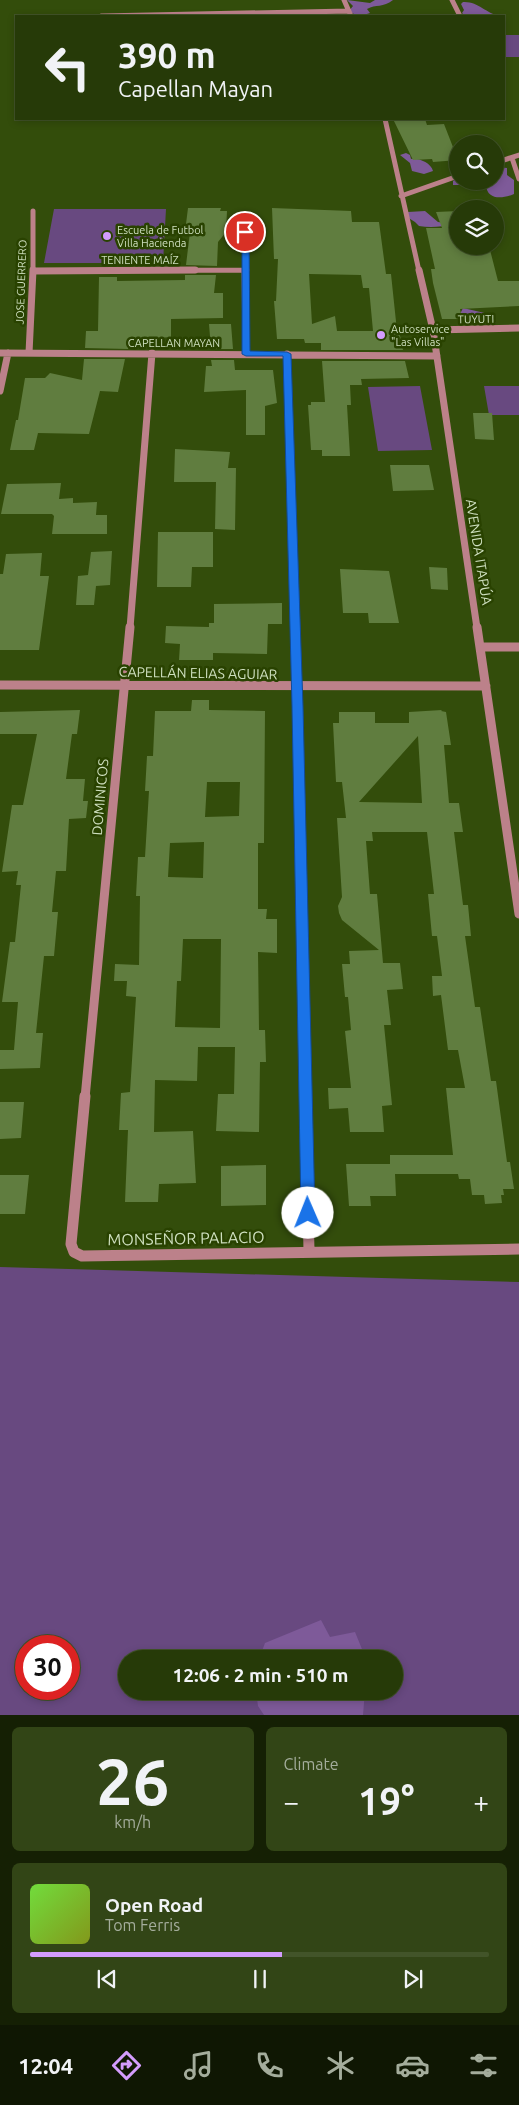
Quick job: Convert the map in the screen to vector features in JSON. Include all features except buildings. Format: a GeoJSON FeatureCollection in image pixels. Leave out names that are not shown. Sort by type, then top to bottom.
{"type":"FeatureCollection","features":[{"type":"Feature","properties":{"kind":"street"},"geometry":{"type":"LineString","coordinates":[[226,15],[350,14],[344,0]]}},
{"type":"Feature","properties":{"kind":"street"},"geometry":{"type":"LineString","coordinates":[[452,0],[460,15]]}},
{"type":"Feature","properties":{"kind":"street","name":"AVENIDA ITAPÚA"},"geometry":{"type":"LineString","coordinates":[[385,120],[401,196],[434,330],[519,914]]}},
{"type":"Feature","properties":{"kind":"street"},"geometry":{"type":"LineString","coordinates":[[504,160],[519,155]]}},
{"type":"Feature","properties":{"kind":"street"},"geometry":{"type":"LineString","coordinates":[[512,158],[519,179]]}},
{"type":"Feature","properties":{"kind":"street"},"geometry":{"type":"LineString","coordinates":[[401,196],[449,179]]}},
{"type":"Feature","properties":{"kind":"street","name":"JOSE GUERRERO"},"geometry":{"type":"LineString","coordinates":[[29,353],[33,271],[33,211]]}},
{"type":"Feature","properties":{"kind":"street"},"geometry":{"type":"LineString","coordinates":[[245,214],[247,270],[246,354]]}},
{"type":"Feature","properties":{"kind":"street","name":"TENIENTE MAÍZ"},"geometry":{"type":"LineString","coordinates":[[33,271],[247,270]]}},
{"type":"Feature","properties":{"kind":"street","name":"TUYUTI"},"geometry":{"type":"LineString","coordinates":[[434,330],[519,328]]}},
{"type":"Feature","properties":{"kind":"street","name":"CAPELLAN MAYAN"},"geometry":{"type":"LineString","coordinates":[[0,353],[437,356]]}},
{"type":"Feature","properties":{"kind":"street"},"geometry":{"type":"LineString","coordinates":[[0,391],[8,353]]}},
{"type":"Feature","properties":{"kind":"street","name":"DOMINICOS"},"geometry":{"type":"LineString","coordinates":[[71,1244],[125,684],[152,353]]}},
{"type":"Feature","properties":{"kind":"street"},"geometry":{"type":"LineString","coordinates":[[287,354],[297,687],[309,1252]]}},
{"type":"Feature","properties":{"kind":"street"},"geometry":{"type":"LineString","coordinates":[[481,647],[519,647]]}},
{"type":"Feature","properties":{"kind":"street","name":"CAPELLÁN ELIAS AGUIAR"},"geometry":{"type":"LineString","coordinates":[[0,685],[486,686]]}},
{"type":"Feature","properties":{"kind":"street","name":"MONSEÑOR PALACIO"},"geometry":{"type":"LineString","coordinates":[[71,1244],[74,1252],[82,1256],[519,1248]]}},
{"type":"Feature","properties":{"kind":"shaded area"},"geometry":{"type":"Polygon","coordinates":[[[347,0],[370,3],[375,0],[393,0],[367,9],[370,13],[356,15],[349,11],[353,6],[347,0]]]}},
{"type":"Feature","properties":{"kind":"shaded area"},"geometry":{"type":"Polygon","coordinates":[[[463,2],[473,3],[498,15],[464,15],[461,4],[463,2]]]}},
{"type":"Feature","properties":{"kind":"shaded area"},"geometry":{"type":"Polygon","coordinates":[[[505,35],[519,35],[519,57],[505,57],[505,35]]]}},
{"type":"Feature","properties":{"kind":"shaded area"},"geometry":{"type":"Polygon","coordinates":[[[406,153],[410,155],[411,159],[427,163],[433,171],[424,174],[412,171],[410,163],[400,155],[406,153]]]}},
{"type":"Feature","properties":{"kind":"shaded area"},"geometry":{"type":"Polygon","coordinates":[[[504,168],[507,168],[507,175],[514,180],[514,194],[496,197],[487,190],[504,190],[504,168]]]}},
{"type":"Feature","properties":{"kind":"shaded area","name":"Escuela de Futbol Villa Hacienda"},"geometry":{"type":"Polygon","coordinates":[[[54,209],[166,209],[163,263],[44,263],[54,209]]]}},
{"type":"Feature","properties":{"kind":"shaded area"},"geometry":{"type":"Polygon","coordinates":[[[425,211],[438,222],[449,225],[436,227],[419,226],[407,217],[406,213],[425,211]]]}},
{"type":"Feature","properties":{"kind":"shaded area"},"geometry":{"type":"Polygon","coordinates":[[[463,308],[489,314],[496,323],[491,325],[461,318],[459,316],[463,308]]]}},
{"type":"Feature","properties":{"kind":"shaded area"},"geometry":{"type":"Polygon","coordinates":[[[420,386],[432,450],[378,451],[368,387],[420,386]]]}},
{"type":"Feature","properties":{"kind":"shaded area"},"geometry":{"type":"Polygon","coordinates":[[[484,386],[519,386],[519,415],[489,415],[484,386]]]}},
{"type":"Feature","properties":{"kind":"shaded area"},"geometry":{"type":"Polygon","coordinates":[[[0,1267],[519,1282],[519,1715],[0,1715],[0,1267]]]}},
{"type":"Feature","properties":{"kind":"shaded area"},"geometry":{"type":"Polygon","coordinates":[[[321,1620],[330,1637],[355,1632],[362,1650],[262,1650],[265,1643],[321,1620]]]}},
{"type":"Feature","properties":{"kind":"shaded area"},"geometry":{"type":"Polygon","coordinates":[[[257,1700],[364,1700],[363,1715],[264,1715],[258,1706],[257,1700]]]}},
{"type":"Feature","properties":{"kind":"place","name":"Escuela de Futbol Villa Hacienda"},"geometry":{"type":"Point","coordinates":[107,236]}},
{"type":"Feature","properties":{"kind":"place","name":"Autoservice \"Las Villas\""},"geometry":{"type":"Point","coordinates":[381,335]}},
{"type":"Feature","properties":{"kind":"route"},"geometry":{"type":"LineString","coordinates":[[245,232],[247,270],[246,354],[287,354],[298,706],[308,1213]]}}]}
